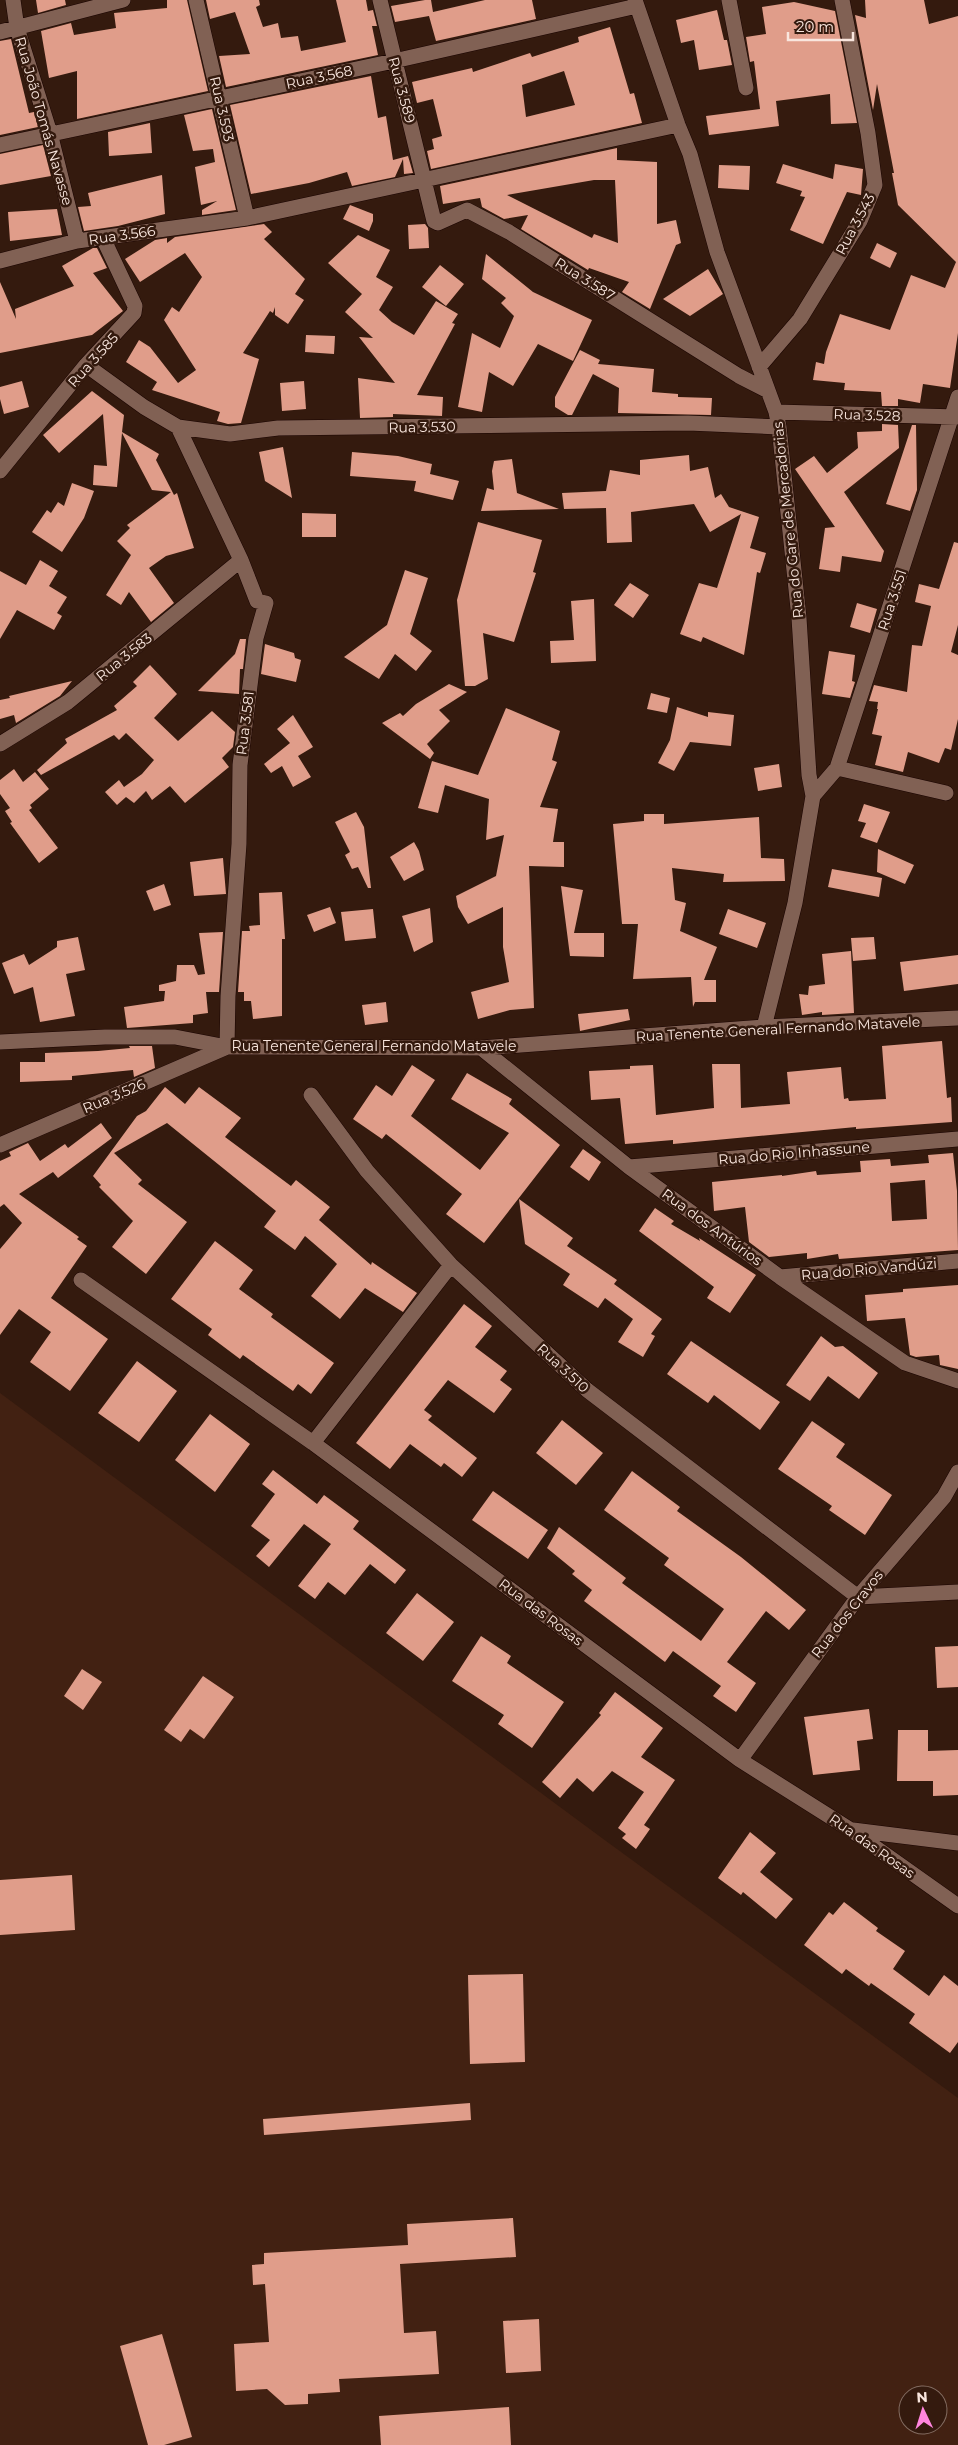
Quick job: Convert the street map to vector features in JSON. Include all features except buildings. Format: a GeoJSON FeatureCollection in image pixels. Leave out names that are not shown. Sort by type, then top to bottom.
{"type":"FeatureCollection","features":[{"type":"Feature","properties":{"kind":"street","name":"Rua João Tomás Navasse"},"geometry":{"type":"LineString","coordinates":[[13,0],[18,28],[50,133],[77,241]]}},
{"type":"Feature","properties":{"kind":"street"},"geometry":{"type":"LineString","coordinates":[[0,32],[123,0]]}},
{"type":"Feature","properties":{"kind":"street","name":"Rua 3.593"},"geometry":{"type":"LineString","coordinates":[[196,0],[246,218]]}},
{"type":"Feature","properties":{"kind":"street","name":"Rua 3.589"},"geometry":{"type":"LineString","coordinates":[[380,0],[425,180]]}},
{"type":"Feature","properties":{"kind":"street"},"geometry":{"type":"LineString","coordinates":[[730,0],[746,88]]}},
{"type":"Feature","properties":{"kind":"street","name":"Rua 3.543"},"geometry":{"type":"LineString","coordinates":[[759,367],[800,319],[860,221],[875,185],[868,134],[842,0]]}},
{"type":"Feature","properties":{"kind":"street","name":"Rua 3.568"},"geometry":{"type":"LineString","coordinates":[[0,145],[394,61],[636,3]]}},
{"type":"Feature","properties":{"kind":"street","name":"Rua do Gare de Mercadorias"},"geometry":{"type":"LineString","coordinates":[[636,3],[678,125],[690,154],[717,252],[776,412],[779,427],[799,618],[809,775],[814,796],[795,903],[764,1027]]}},
{"type":"Feature","properties":{"kind":"street","name":"Rua 3.566"},"geometry":{"type":"LineString","coordinates":[[0,261],[77,241],[246,218],[678,125]]}},
{"type":"Feature","properties":{"kind":"street","name":"Rua 3.587"},"geometry":{"type":"LineString","coordinates":[[425,180],[434,221],[438,223],[462,211],[471,212],[509,232],[739,376],[768,391]]}},
{"type":"Feature","properties":{"kind":"street","name":"Rua 3.585"},"geometry":{"type":"LineString","coordinates":[[0,471],[86,365],[134,313],[135,306],[103,238]]}},
{"type":"Feature","properties":{"kind":"street","name":"Rua 3.530"},"geometry":{"type":"LineString","coordinates":[[86,365],[144,407],[178,427],[230,434],[278,428],[688,423],[779,427]]}},
{"type":"Feature","properties":{"kind":"street","name":"Rua 3.551"},"geometry":{"type":"LineString","coordinates":[[814,796],[837,768],[955,417],[958,397]]}},
{"type":"Feature","properties":{"kind":"street","name":"Rua 3.528"},"geometry":{"type":"LineString","coordinates":[[776,412],[955,417]]}},
{"type":"Feature","properties":{"kind":"street","name":"Rua 3.581"},"geometry":{"type":"LineString","coordinates":[[178,427],[241,560],[257,601],[266,602],[256,638],[240,766],[238,844],[227,1047]]}},
{"type":"Feature","properties":{"kind":"street","name":"Rua 3.583"},"geometry":{"type":"LineString","coordinates":[[0,744],[68,702],[241,560]]}},
{"type":"Feature","properties":{"kind":"street"},"geometry":{"type":"LineString","coordinates":[[837,768],[946,793]]}},
{"type":"Feature","properties":{"kind":"street","name":"Rua Tenente General Fernando Matavele"},"geometry":{"type":"LineString","coordinates":[[0,1042],[105,1037],[175,1037],[227,1047],[481,1048],[764,1027],[958,1023]]}},
{"type":"Feature","properties":{"kind":"street","name":"Rua 3.526"},"geometry":{"type":"LineString","coordinates":[[0,1145],[227,1047]]}},
{"type":"Feature","properties":{"kind":"street","name":"Rua dos Antúrios"},"geometry":{"type":"LineString","coordinates":[[481,1048],[629,1167],[780,1277],[905,1363],[958,1380]]}},
{"type":"Feature","properties":{"kind":"street","name":"Rua 3.510"},"geometry":{"type":"LineString","coordinates":[[311,1095],[367,1171],[451,1265],[587,1390],[858,1597]]}},
{"type":"Feature","properties":{"kind":"street","name":"Rua do Rio Inhassune"},"geometry":{"type":"LineString","coordinates":[[629,1167],[958,1139]]}},
{"type":"Feature","properties":{"kind":"street","name":"Rua do Rio Vandúzi"},"geometry":{"type":"LineString","coordinates":[[780,1277],[958,1261]]}},
{"type":"Feature","properties":{"kind":"street"},"geometry":{"type":"LineString","coordinates":[[312,1443],[451,1265]]}},
{"type":"Feature","properties":{"kind":"street","name":"Rua das Rosas"},"geometry":{"type":"LineString","coordinates":[[81,1280],[312,1443],[740,1760],[851,1830],[958,1906]]}},
{"type":"Feature","properties":{"kind":"street","name":"Rua dos Cravos"},"geometry":{"type":"LineString","coordinates":[[740,1760],[858,1597],[944,1497],[958,1472]]}},
{"type":"Feature","properties":{"kind":"street"},"geometry":{"type":"LineString","coordinates":[[858,1597],[958,1592]]}},
{"type":"Feature","properties":{"kind":"street"},"geometry":{"type":"LineString","coordinates":[[851,1830],[958,1842]]}},
{"type":"Feature","properties":{"kind":"shaded area"},"geometry":{"type":"Polygon","coordinates":[[[0,1393],[606,1841],[958,2098],[958,2445],[0,2445],[0,1393]]]}}]}
